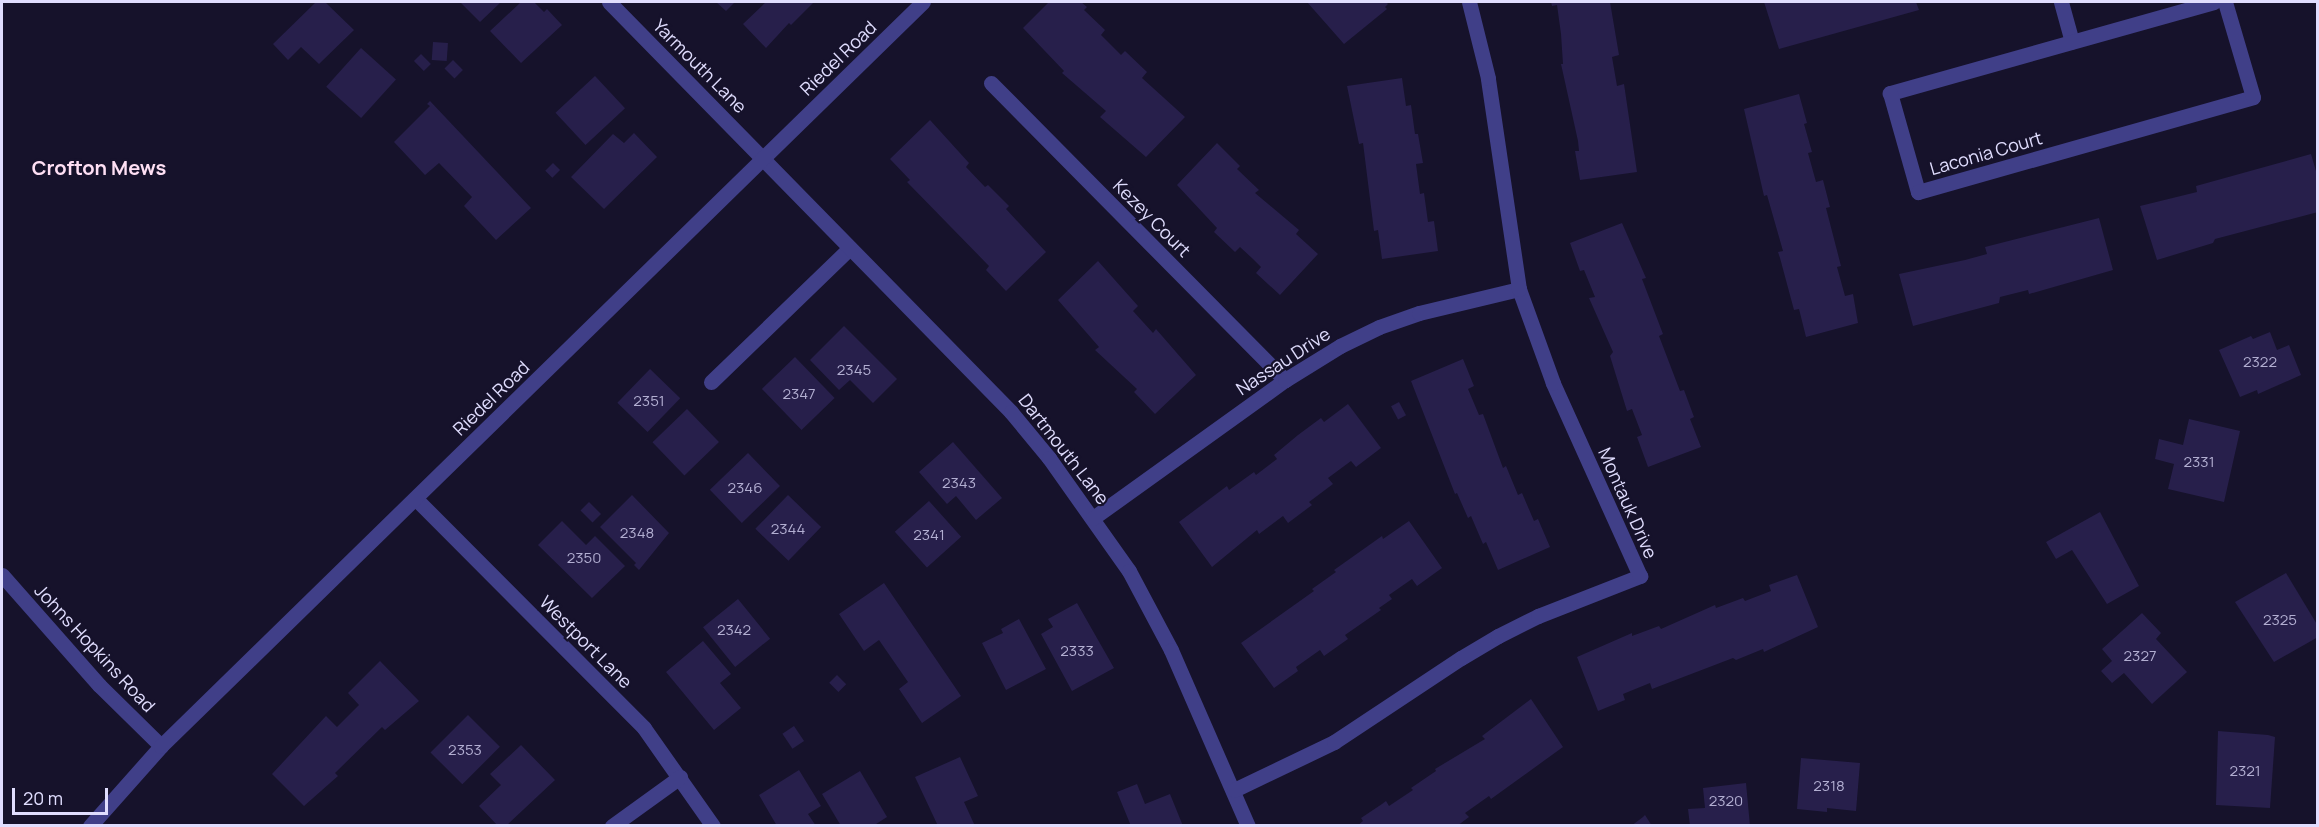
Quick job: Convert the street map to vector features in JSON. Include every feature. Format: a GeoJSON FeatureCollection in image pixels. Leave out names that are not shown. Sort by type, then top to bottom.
{"type":"FeatureCollection","features":[{"type":"Feature","properties":{"kind":"street","name":"Yarmouth Lane"},"geometry":{"type":"LineString","coordinates":[[609,2],[763,158]]}},
{"type":"Feature","properties":{"kind":"street","name":"Riedel Road"},"geometry":{"type":"LineString","coordinates":[[90,825],[161,746],[923,2]]}},
{"type":"Feature","properties":{"kind":"street","name":"Montauk Drive"},"geometry":{"type":"LineString","coordinates":[[1234,790],[1334,742],[1461,657],[1498,636],[1538,616],[1640,576],[1553,382],[1519,289],[1488,78],[1469,2]]}},
{"type":"Feature","properties":{"kind":"street"},"geometry":{"type":"LineString","coordinates":[[2061,2],[2072,42]]}},
{"type":"Feature","properties":{"kind":"street","name":"Laconia Court"},"geometry":{"type":"LineString","coordinates":[[2214,2],[1890,93],[1918,192],[2253,97],[2225,2]]}},
{"type":"Feature","properties":{"kind":"street","name":"Kezey Court"},"geometry":{"type":"LineString","coordinates":[[991,83],[1285,380]]}},
{"type":"Feature","properties":{"kind":"street","name":"Dartmouth Lane"},"geometry":{"type":"LineString","coordinates":[[763,158],[1011,411],[1093,518],[1129,571],[1172,650],[1248,825]]}},
{"type":"Feature","properties":{"kind":"street"},"geometry":{"type":"LineString","coordinates":[[711,382],[850,248]]}},
{"type":"Feature","properties":{"kind":"street","name":"Nassau Drive"},"geometry":{"type":"LineString","coordinates":[[1093,518],[1285,380],[1340,346],[1379,327],[1419,313],[1519,289]]}},
{"type":"Feature","properties":{"kind":"street","name":"Westport Lane"},"geometry":{"type":"LineString","coordinates":[[416,499],[644,728],[713,825]]}},
{"type":"Feature","properties":{"kind":"street","name":"Johns Hopkins Road"},"geometry":{"type":"LineString","coordinates":[[2,575],[99,684],[161,746]]}},
{"type":"Feature","properties":{"kind":"street"},"geometry":{"type":"LineString","coordinates":[[612,825],[680,777]]}},
{"type":"Feature","properties":{"kind":"building"},"geometry":{"type":"Polygon","coordinates":[[[316,2],[325,2],[354,30],[319,64],[301,47],[288,60],[273,44],[316,2]]]}},
{"type":"Feature","properties":{"kind":"building"},"geometry":{"type":"Polygon","coordinates":[[[460,2],[501,2],[480,22],[460,2]]]}},
{"type":"Feature","properties":{"kind":"building"},"geometry":{"type":"Polygon","coordinates":[[[521,2],[534,2],[544,12],[547,9],[562,25],[521,63],[490,31],[521,2]]]}},
{"type":"Feature","properties":{"kind":"building"},"geometry":{"type":"Polygon","coordinates":[[[716,2],[735,2],[726,11],[716,2]]]}},
{"type":"Feature","properties":{"kind":"building"},"geometry":{"type":"Polygon","coordinates":[[[766,2],[814,2],[791,25],[789,23],[766,48],[743,24],[766,2]]]}},
{"type":"Feature","properties":{"kind":"building"},"geometry":{"type":"Polygon","coordinates":[[[1049,2],[1081,2],[1087,7],[1084,10],[1105,30],[1101,35],[1121,55],[1125,51],[1147,72],[1142,78],[1185,117],[1146,157],[1100,117],[1106,111],[1062,73],[1064,71],[1023,28],[1049,2]]]}},
{"type":"Feature","properties":{"kind":"building"},"geometry":{"type":"Polygon","coordinates":[[[1307,2],[1386,2],[1388,4],[1385,7],[1387,9],[1344,44],[1307,2]]]}},
{"type":"Feature","properties":{"kind":"building"},"geometry":{"type":"Polygon","coordinates":[[[1551,2],[1610,2],[1619,55],[1612,57],[1617,86],[1624,84],[1637,172],[1580,180],[1575,151],[1579,151],[1578,141],[1561,64],[1563,64],[1561,34],[1557,5],[1552,6],[1551,2]]]}},
{"type":"Feature","properties":{"kind":"building"},"geometry":{"type":"Polygon","coordinates":[[[1764,2],[1916,2],[1919,10],[1779,49],[1764,2]]]}},
{"type":"Feature","properties":{"kind":"building"},"geometry":{"type":"Polygon","coordinates":[[[433,42],[448,43],[447,61],[432,60],[433,42]]]}},
{"type":"Feature","properties":{"kind":"building"},"geometry":{"type":"Polygon","coordinates":[[[361,48],[396,79],[361,118],[326,87],[361,48]]]}},
{"type":"Feature","properties":{"kind":"building"},"geometry":{"type":"Polygon","coordinates":[[[421,54],[431,64],[424,71],[414,61],[421,54]]]}},
{"type":"Feature","properties":{"kind":"building"},"geometry":{"type":"Polygon","coordinates":[[[453,60],[463,70],[454,78],[445,68],[453,60]]]}},
{"type":"Feature","properties":{"kind":"building"},"geometry":{"type":"Polygon","coordinates":[[[595,76],[625,108],[586,145],[556,113],[595,76]]]}},
{"type":"Feature","properties":{"kind":"building"},"geometry":{"type":"Polygon","coordinates":[[[1402,78],[1406,106],[1411,105],[1415,134],[1418,134],[1423,163],[1416,164],[1420,194],[1424,193],[1428,222],[1434,221],[1438,251],[1382,259],[1378,230],[1374,231],[1363,143],[1359,144],[1347,86],[1402,78]]]}},
{"type":"Feature","properties":{"kind":"building"},"geometry":{"type":"Polygon","coordinates":[[[1799,94],[1812,152],[1808,153],[1816,182],[1823,180],[1830,207],[1826,208],[1841,266],[1837,267],[1845,296],[1853,294],[1858,323],[1806,337],[1799,309],[1794,310],[1778,252],[1783,251],[1767,195],[1764,196],[1744,109],[1799,94]]]}},
{"type":"Feature","properties":{"kind":"building"},"geometry":{"type":"Polygon","coordinates":[[[430,101],[531,208],[496,240],[464,206],[472,197],[439,163],[425,175],[394,142],[430,106],[427,104],[430,101]]]}},
{"type":"Feature","properties":{"kind":"building"},"geometry":{"type":"Polygon","coordinates":[[[930,120],[969,163],[966,167],[985,187],[988,185],[1009,206],[1006,209],[1046,252],[1006,291],[986,270],[989,266],[907,182],[910,180],[890,159],[930,120]]]}},
{"type":"Feature","properties":{"kind":"building"},"geometry":{"type":"Polygon","coordinates":[[[634,133],[657,157],[604,209],[571,177],[613,134],[624,143],[634,133]]]}},
{"type":"Feature","properties":{"kind":"building"},"geometry":{"type":"Polygon","coordinates":[[[1217,143],[1240,166],[1237,169],[1259,190],[1255,193],[1299,230],[1296,234],[1318,254],[1280,295],[1256,273],[1261,267],[1240,247],[1235,252],[1214,232],[1217,228],[1177,185],[1217,143]]]}},
{"type":"Feature","properties":{"kind":"building"},"geometry":{"type":"Polygon","coordinates":[[[2311,154],[2318,178],[2318,212],[2215,239],[2213,243],[2157,260],[2140,206],[2197,192],[2196,186],[2311,154]]]}},
{"type":"Feature","properties":{"kind":"building"},"geometry":{"type":"Polygon","coordinates":[[[553,163],[560,170],[552,178],[545,171],[553,163]]]}},
{"type":"Feature","properties":{"kind":"building"},"geometry":{"type":"Polygon","coordinates":[[[2099,218],[2113,270],[2029,294],[2028,290],[2000,297],[1999,303],[1913,326],[1899,274],[1987,254],[1985,247],[2099,218]]]}},
{"type":"Feature","properties":{"kind":"building"},"geometry":{"type":"Polygon","coordinates":[[[1622,223],[1646,278],[1642,279],[1663,334],[1659,336],[1680,391],[1684,390],[1694,417],[1690,419],[1701,447],[1648,467],[1637,437],[1642,435],[1632,409],[1627,411],[1610,356],[1613,352],[1589,298],[1595,297],[1584,270],[1580,271],[1570,243],[1622,223]]]}},
{"type":"Feature","properties":{"kind":"building"},"geometry":{"type":"Polygon","coordinates":[[[1098,261],[1138,306],[1133,311],[1153,333],[1156,329],[1196,375],[1155,414],[1134,392],[1137,389],[1095,350],[1099,347],[1058,300],[1098,261]]]}},
{"type":"Feature","properties":{"kind":"building"},"geometry":{"type":"Polygon","coordinates":[[[844,326],[897,379],[873,403],[850,380],[839,390],[810,360],[844,326]]]}},
{"type":"Feature","properties":{"kind":"building"},"geometry":{"type":"Polygon","coordinates":[[[2270,332],[2277,350],[2289,345],[2301,375],[2258,394],[2257,390],[2240,397],[2219,350],[2251,336],[2253,339],[2270,332]]]}},
{"type":"Feature","properties":{"kind":"building"},"geometry":{"type":"Polygon","coordinates":[[[795,357],[835,398],[802,430],[762,389],[795,357]]]}},
{"type":"Feature","properties":{"kind":"building"},"geometry":{"type":"Polygon","coordinates":[[[1463,359],[1474,386],[1468,389],[1479,415],[1483,414],[1503,468],[1506,466],[1518,495],[1522,493],[1534,521],[1538,519],[1550,547],[1498,570],[1486,542],[1483,544],[1471,516],[1468,518],[1457,493],[1455,494],[1411,381],[1463,359]]]}},
{"type":"Feature","properties":{"kind":"building"},"geometry":{"type":"Polygon","coordinates":[[[650,369],[680,398],[648,432],[617,403],[650,369]]]}},
{"type":"Feature","properties":{"kind":"building"},"geometry":{"type":"Polygon","coordinates":[[[1399,402],[1406,415],[1398,419],[1391,406],[1399,402]]]}},
{"type":"Feature","properties":{"kind":"building"},"geometry":{"type":"Polygon","coordinates":[[[1348,404],[1381,448],[1356,467],[1351,461],[1328,478],[1333,484],[1309,502],[1312,505],[1288,523],[1283,516],[1259,534],[1257,530],[1212,567],[1179,522],[1227,486],[1229,490],[1254,472],[1256,475],[1277,459],[1274,455],[1298,435],[1321,418],[1324,422],[1348,404]]]}},
{"type":"Feature","properties":{"kind":"building"},"geometry":{"type":"Polygon","coordinates":[[[687,409],[719,442],[684,475],[652,442],[687,409]]]}},
{"type":"Feature","properties":{"kind":"building"},"geometry":{"type":"Polygon","coordinates":[[[2189,419],[2240,431],[2224,502],[2168,489],[2174,464],[2155,459],[2159,439],[2183,445],[2189,419]]]}},
{"type":"Feature","properties":{"kind":"building"},"geometry":{"type":"Polygon","coordinates":[[[953,442],[1002,498],[976,520],[956,496],[947,504],[919,472],[953,442]]]}},
{"type":"Feature","properties":{"kind":"building"},"geometry":{"type":"Polygon","coordinates":[[[748,453],[780,486],[742,523],[710,490],[748,453]]]}},
{"type":"Feature","properties":{"kind":"building"},"geometry":{"type":"Polygon","coordinates":[[[632,495],[669,533],[639,570],[634,565],[636,563],[600,527],[632,495]]]}},
{"type":"Feature","properties":{"kind":"building"},"geometry":{"type":"Polygon","coordinates":[[[788,495],[821,527],[788,561],[755,529],[788,495]]]}},
{"type":"Feature","properties":{"kind":"building"},"geometry":{"type":"Polygon","coordinates":[[[929,501],[961,537],[927,567],[895,532],[929,501]]]}},
{"type":"Feature","properties":{"kind":"building"},"geometry":{"type":"Polygon","coordinates":[[[589,502],[601,514],[593,523],[581,510],[589,502]]]}},
{"type":"Feature","properties":{"kind":"building"},"geometry":{"type":"Polygon","coordinates":[[[2100,512],[2139,586],[2107,604],[2072,550],[2056,559],[2046,542],[2100,512]]]}},
{"type":"Feature","properties":{"kind":"building"},"geometry":{"type":"Polygon","coordinates":[[[562,521],[586,545],[595,536],[625,566],[592,598],[538,545],[562,521]]]}},
{"type":"Feature","properties":{"kind":"building"},"geometry":{"type":"Polygon","coordinates":[[[1409,521],[1442,568],[1417,586],[1412,579],[1389,595],[1392,599],[1379,608],[1381,610],[1345,635],[1348,639],[1324,656],[1320,650],[1296,667],[1298,671],[1274,688],[1241,643],[1314,591],[1312,589],[1336,572],[1334,570],[1382,536],[1383,539],[1409,521]]]}},
{"type":"Feature","properties":{"kind":"building"},"geometry":{"type":"Polygon","coordinates":[[[2286,573],[2318,626],[2318,637],[2274,662],[2235,602],[2286,573]]]}},
{"type":"Feature","properties":{"kind":"building"},"geometry":{"type":"Polygon","coordinates":[[[1797,575],[1818,627],[1764,652],[1763,649],[1736,660],[1733,658],[1652,689],[1650,683],[1623,694],[1625,700],[1598,711],[1577,657],[1632,633],[1632,636],[1659,626],[1661,629],[1715,605],[1716,608],[1743,598],[1745,601],[1771,591],[1769,585],[1797,575]]]}},
{"type":"Feature","properties":{"kind":"building"},"geometry":{"type":"Polygon","coordinates":[[[884,583],[961,696],[922,723],[899,689],[908,682],[879,640],[864,651],[839,614],[884,583]]]}},
{"type":"Feature","properties":{"kind":"building"},"geometry":{"type":"Polygon","coordinates":[[[738,599],[770,639],[735,667],[703,627],[738,599]]]}},
{"type":"Feature","properties":{"kind":"building"},"geometry":{"type":"Polygon","coordinates":[[[1077,603],[1114,668],[1072,691],[1041,634],[1053,627],[1048,619],[1077,603]]]}},
{"type":"Feature","properties":{"kind":"building"},"geometry":{"type":"Polygon","coordinates":[[[2142,613],[2161,633],[2156,639],[2187,672],[2152,704],[2124,673],[2112,683],[2101,671],[2112,661],[2102,649],[2142,613]]]}},
{"type":"Feature","properties":{"kind":"building"},"geometry":{"type":"Polygon","coordinates":[[[1019,619],[1046,669],[1006,690],[982,643],[1003,633],[1001,629],[1019,619]]]}},
{"type":"Feature","properties":{"kind":"building"},"geometry":{"type":"Polygon","coordinates":[[[703,641],[731,674],[720,683],[741,708],[714,730],[666,672],[703,641]]]}},
{"type":"Feature","properties":{"kind":"building"},"geometry":{"type":"Polygon","coordinates":[[[380,661],[419,701],[385,730],[382,727],[335,773],[338,776],[304,806],[272,774],[326,716],[337,727],[359,705],[348,693],[380,661]]]}},
{"type":"Feature","properties":{"kind":"building"},"geometry":{"type":"Polygon","coordinates":[[[837,675],[846,684],[838,692],[829,683],[837,675]]]}},
{"type":"Feature","properties":{"kind":"building"},"geometry":{"type":"Polygon","coordinates":[[[1531,699],[1563,747],[1491,799],[1489,796],[1465,813],[1469,817],[1457,826],[1357,826],[1363,821],[1361,818],[1386,801],[1389,806],[1413,790],[1411,788],[1436,771],[1435,769],[1485,739],[1482,736],[1531,699]]]}},
{"type":"Feature","properties":{"kind":"building"},"geometry":{"type":"Polygon","coordinates":[[[468,715],[500,747],[462,784],[431,752],[468,715]]]}},
{"type":"Feature","properties":{"kind":"building"},"geometry":{"type":"Polygon","coordinates":[[[794,726],[804,741],[792,749],[782,734],[794,726]]]}},
{"type":"Feature","properties":{"kind":"building"},"geometry":{"type":"Polygon","coordinates":[[[2218,731],[2275,737],[2270,808],[2216,805],[2218,731]]]}},
{"type":"Feature","properties":{"kind":"building"},"geometry":{"type":"Polygon","coordinates":[[[521,745],[555,780],[506,826],[498,826],[479,806],[501,785],[490,774],[521,745]]]}},
{"type":"Feature","properties":{"kind":"building"},"geometry":{"type":"Polygon","coordinates":[[[960,757],[978,796],[964,802],[975,826],[938,826],[915,777],[960,757]]]}},
{"type":"Feature","properties":{"kind":"building"},"geometry":{"type":"Polygon","coordinates":[[[1801,758],[1860,763],[1856,811],[1827,808],[1827,812],[1797,809],[1801,758]]]}},
{"type":"Feature","properties":{"kind":"building"},"geometry":{"type":"Polygon","coordinates":[[[799,770],[821,806],[808,814],[816,826],[777,826],[759,795],[799,770]]]}},
{"type":"Feature","properties":{"kind":"building"},"geometry":{"type":"Polygon","coordinates":[[[860,771],[887,817],[873,826],[841,826],[822,794],[860,771]]]}},
{"type":"Feature","properties":{"kind":"building"},"geometry":{"type":"Polygon","coordinates":[[[1746,783],[1750,826],[1690,826],[1688,809],[1705,808],[1703,788],[1746,783]]]}},
{"type":"Feature","properties":{"kind":"building"},"geometry":{"type":"Polygon","coordinates":[[[1137,784],[1145,804],[1170,794],[1183,826],[1131,826],[1117,792],[1137,784]]]}},
{"type":"Feature","properties":{"kind":"building"},"geometry":{"type":"Polygon","coordinates":[[[1645,815],[1652,826],[1631,826],[1643,817],[1645,815]]]}},
{"type":"Feature","properties":{"kind":"district","name":"Crofton Mews"},"geometry":{"type":"Point","coordinates":[99,167]}}]}
